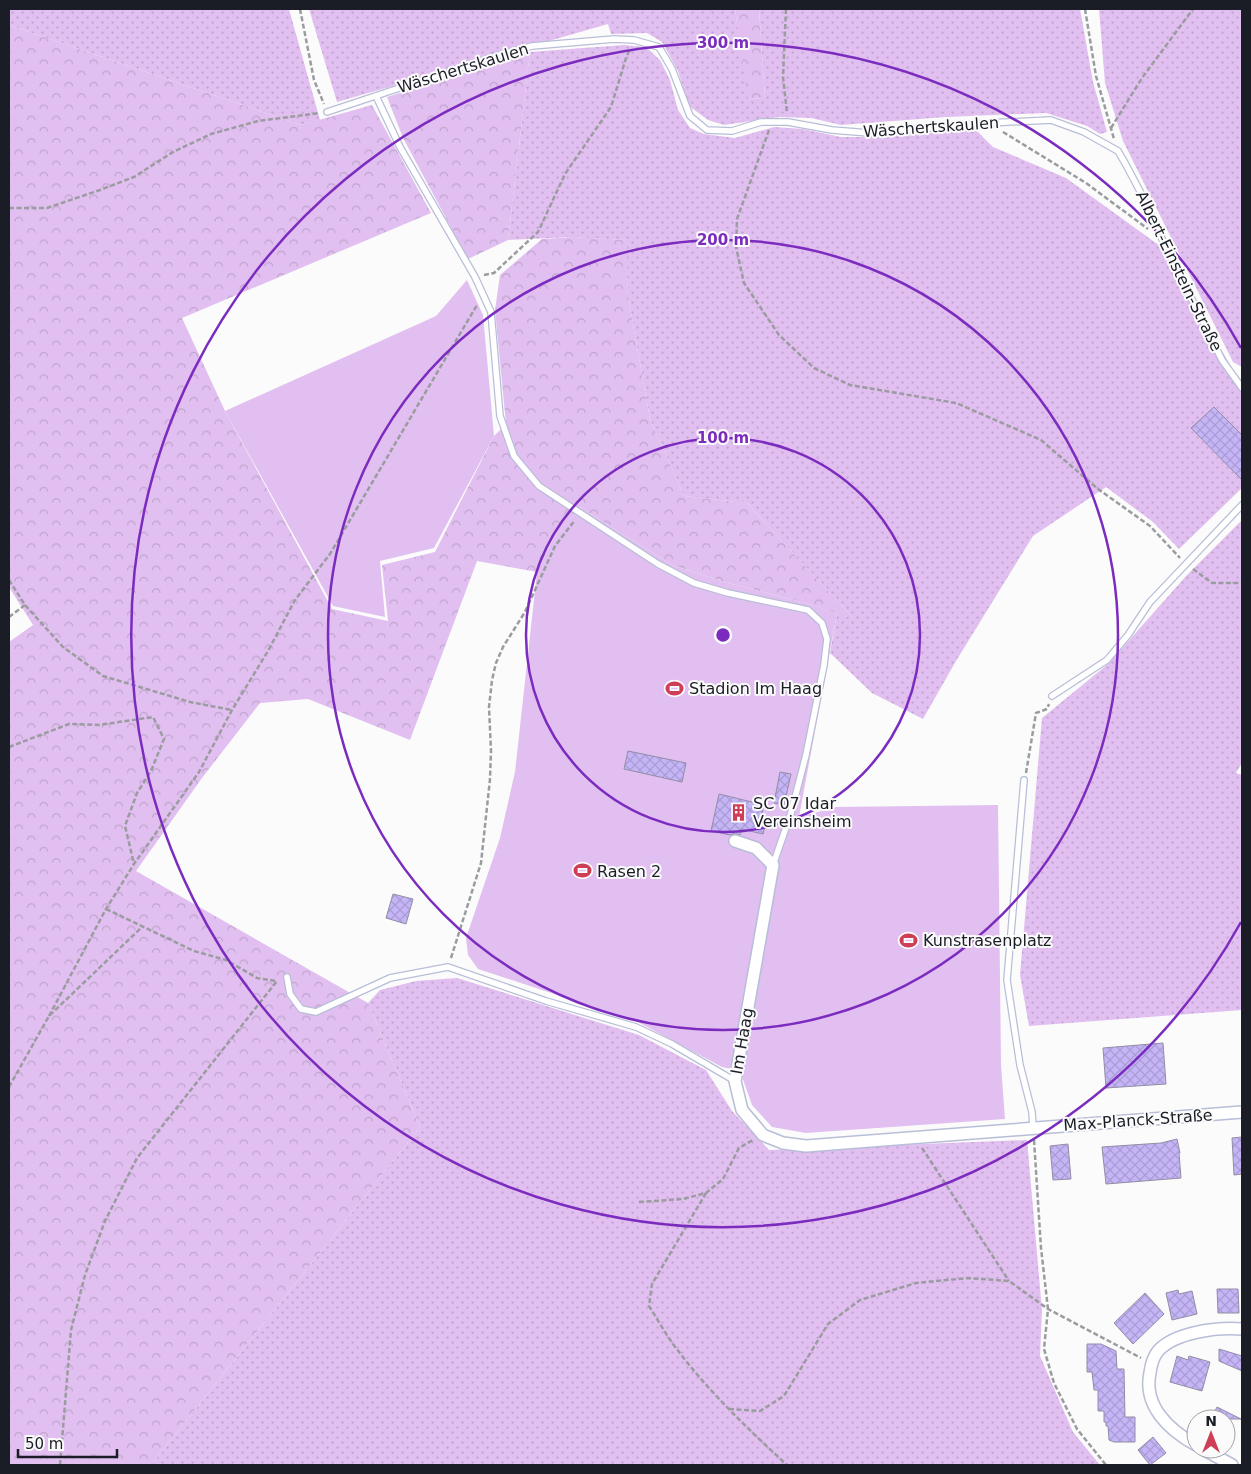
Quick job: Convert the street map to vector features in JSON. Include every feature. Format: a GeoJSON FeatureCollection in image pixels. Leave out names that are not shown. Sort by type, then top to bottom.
{"type":"FeatureCollection","features":[{"type":"Feature","properties":{"kind":"street"},"geometry":{"type":"LineString","coordinates":[[735,841],[756,848],[773,864]]}},
{"type":"Feature","properties":{"kind":"street","name":"Im Haag"},"geometry":{"type":"LineString","coordinates":[[763,1135],[742,1110],[735,1081],[773,864]]}},
{"type":"Feature","properties":{"kind":"street","name":"Max-Planck-Straße"},"geometry":{"type":"LineString","coordinates":[[1033,1128],[1242,1112]]}},
{"type":"Feature","properties":{"kind":"street"},"geometry":{"type":"LineString","coordinates":[[763,1135],[783,1142],[806,1146],[1033,1128]]}},
{"type":"Feature","properties":{"kind":"street"},"geometry":{"type":"LineString","coordinates":[[1186,1438],[1161,1418],[1151,1401],[1148,1383],[1152,1364],[1158,1351],[1174,1339],[1199,1331],[1242,1329]]}},
{"type":"Feature","properties":{"kind":"lane","name":"Wäschertskaulen"},"geometry":{"type":"LineString","coordinates":[[327,112],[496,56],[532,46],[614,39],[634,40],[659,47],[672,69],[683,102],[690,116],[708,130],[732,131],[761,122],[788,122],[832,130],[869,132],[1051,120],[1084,132],[1118,151]]}},
{"type":"Feature","properties":{"kind":"lane"},"geometry":{"type":"LineString","coordinates":[[376,96],[400,147],[475,277],[491,312],[500,416],[514,456],[539,486],[658,564],[694,583],[728,593],[808,610],[822,623],[828,638],[806,755],[773,864]]}},
{"type":"Feature","properties":{"kind":"lane","name":"Albert-Einstein-Straße"},"geometry":{"type":"LineString","coordinates":[[1118,151],[1144,197],[1163,241],[1222,360],[1242,388]]}},
{"type":"Feature","properties":{"kind":"lane"},"geometry":{"type":"LineString","coordinates":[[1052,696],[1107,660],[1128,636],[1150,602],[1242,505]]}},
{"type":"Feature","properties":{"kind":"lane"},"geometry":{"type":"LineString","coordinates":[[1024,780],[1007,980],[1020,1065],[1032,1112],[1033,1128]]}},
{"type":"Feature","properties":{"kind":"lane"},"geometry":{"type":"LineString","coordinates":[[287,977],[290,994],[301,1009],[316,1012],[390,978],[448,966],[546,1001],[636,1027],[672,1044],[735,1081]]}},
{"type":"Feature","properties":{"kind":"path"},"geometry":{"type":"LineString","coordinates":[[9,208],[47,208],[100,190],[134,177],[173,152],[211,134],[258,121],[327,112],[314,80],[300,9]]}},
{"type":"Feature","properties":{"kind":"path"},"geometry":{"type":"LineString","coordinates":[[786,9],[783,77],[788,122]]}},
{"type":"Feature","properties":{"kind":"path"},"geometry":{"type":"LineString","coordinates":[[1085,9],[1096,76],[1118,151]]}},
{"type":"Feature","properties":{"kind":"path"},"geometry":{"type":"LineString","coordinates":[[1111,128],[1142,78],[1193,9]]}},
{"type":"Feature","properties":{"kind":"path"},"geometry":{"type":"LineString","coordinates":[[475,277],[494,272],[538,232],[565,174],[612,107],[626,58],[634,40]]}},
{"type":"Feature","properties":{"kind":"path"},"geometry":{"type":"LineString","coordinates":[[772,122],[738,219],[736,247],[744,283],[779,335],[814,368],[850,385],[956,403],[1041,440],[1098,489],[1150,526],[1185,564],[1212,583],[1242,583]]}},
{"type":"Feature","properties":{"kind":"path"},"geometry":{"type":"LineString","coordinates":[[988,123],[1086,183],[1163,241]]}},
{"type":"Feature","properties":{"kind":"path"},"geometry":{"type":"LineString","coordinates":[[9,1087],[106,909],[134,864],[199,772],[232,710],[268,652],[295,600],[330,554],[483,296]]}},
{"type":"Feature","properties":{"kind":"path"},"geometry":{"type":"LineString","coordinates":[[448,966],[481,863],[490,779],[492,680],[496,663],[503,647],[525,612],[555,546],[581,513]]}},
{"type":"Feature","properties":{"kind":"path"},"geometry":{"type":"LineString","coordinates":[[9,580],[24,605],[63,647],[103,676],[190,702],[232,710]]}},
{"type":"Feature","properties":{"kind":"path"},"geometry":{"type":"LineString","coordinates":[[9,617],[24,605]]}},
{"type":"Feature","properties":{"kind":"path"},"geometry":{"type":"LineString","coordinates":[[1024,780],[1036,713],[1047,709],[1052,696]]}},
{"type":"Feature","properties":{"kind":"path"},"geometry":{"type":"LineString","coordinates":[[9,747],[69,724],[99,725],[152,717],[164,740],[151,771],[137,792],[125,826],[134,864]]}},
{"type":"Feature","properties":{"kind":"path"},"geometry":{"type":"LineString","coordinates":[[106,909],[194,951],[226,960],[257,978],[276,981],[287,977]]}},
{"type":"Feature","properties":{"kind":"path"},"geometry":{"type":"LineString","coordinates":[[49,1016],[143,926]]}},
{"type":"Feature","properties":{"kind":"path"},"geometry":{"type":"LineString","coordinates":[[60,1465],[71,1330],[85,1275],[105,1221],[137,1158],[276,981]]}},
{"type":"Feature","properties":{"kind":"path"},"geometry":{"type":"LineString","coordinates":[[1033,1128],[1040,1248],[1048,1309],[1044,1349],[1054,1383],[1077,1429],[1106,1465]]}},
{"type":"Feature","properties":{"kind":"path"},"geometry":{"type":"LineString","coordinates":[[763,1135],[739,1148],[722,1179],[706,1193],[652,1284],[649,1306],[675,1347],[694,1370],[761,1441],[787,1465]]}},
{"type":"Feature","properties":{"kind":"path"},"geometry":{"type":"LineString","coordinates":[[915,1138],[1009,1281],[1048,1309],[1152,1364]]}},
{"type":"Feature","properties":{"kind":"path"},"geometry":{"type":"LineString","coordinates":[[639,1202],[683,1199],[706,1193]]}},
{"type":"Feature","properties":{"kind":"path"},"geometry":{"type":"LineString","coordinates":[[730,1409],[760,1411],[784,1396],[828,1324],[860,1300],[916,1283],[968,1278],[1009,1281]]}},
{"type":"Feature","properties":{"kind":"green space"},"geometry":{"type":"Polygon","coordinates":[[[9,9],[289,9],[320,120],[301,125],[9,25],[9,9]]]}},
{"type":"Feature","properties":{"kind":"green space"},"geometry":{"type":"Polygon","coordinates":[[[309,9],[735,9],[749,99],[765,98],[759,9],[1080,9],[1093,82],[1107,132],[1100,134],[1087,126],[1046,113],[946,117],[841,125],[811,118],[780,117],[724,125],[708,120],[689,106],[678,71],[662,42],[647,33],[611,34],[608,24],[337,102],[309,9]]]}},
{"type":"Feature","properties":{"kind":"green space"},"geometry":{"type":"Polygon","coordinates":[[[735,9],[759,9],[765,98],[748,99],[735,9]]]}},
{"type":"Feature","properties":{"kind":"green space"},"geometry":{"type":"Polygon","coordinates":[[[1099,9],[1242,9],[1242,367],[1233,362],[1123,141],[1105,83],[1099,9]]]}},
{"type":"Feature","properties":{"kind":"green space"},"geometry":{"type":"Polygon","coordinates":[[[9,25],[301,125],[372,105],[431,213],[182,318],[225,411],[332,609],[388,621],[382,565],[435,552],[494,436],[506,424],[495,310],[500,275],[542,239],[573,237],[627,240],[628,296],[650,419],[684,496],[747,503],[854,619],[809,604],[724,582],[672,565],[580,507],[552,541],[537,572],[477,561],[410,740],[308,699],[260,703],[202,778],[136,871],[368,1003],[420,1127],[151,1465],[9,1465],[9,642],[33,625],[9,587],[9,25]]]}},
{"type":"Feature","properties":{"kind":"green space"},"geometry":{"type":"Polygon","coordinates":[[[624,45],[646,47],[660,60],[670,80],[678,110],[690,128],[704,134],[735,138],[774,127],[803,129],[841,137],[877,137],[975,129],[993,147],[1066,178],[1160,246],[1242,385],[1242,488],[1179,549],[1153,522],[1106,487],[1033,536],[956,661],[923,719],[872,693],[830,653],[837,613],[853,618],[747,503],[684,496],[650,419],[628,296],[626,240],[572,237],[508,240],[530,52],[624,45]]]}},
{"type":"Feature","properties":{"kind":"green space"},"geometry":{"type":"Polygon","coordinates":[[[530,52],[508,240],[468,259],[403,138],[387,97],[530,52]]]}},
{"type":"Feature","properties":{"kind":"green space"},"geometry":{"type":"Polygon","coordinates":[[[467,280],[483,315],[494,436],[434,548],[380,561],[385,617],[333,606],[225,411],[436,316],[467,280]]]}},
{"type":"Feature","properties":{"kind":"green space"},"geometry":{"type":"Polygon","coordinates":[[[580,507],[672,565],[724,582],[837,613],[799,817],[836,807],[998,805],[1001,1065],[1005,1119],[806,1133],[772,1127],[752,1105],[740,1071],[722,1067],[636,1021],[478,969],[468,955],[466,938],[500,838],[515,772],[537,572],[552,541],[580,507]]]}},
{"type":"Feature","properties":{"kind":"green space"},"geometry":{"type":"Polygon","coordinates":[[[1242,520],[1242,763],[1236,773],[1242,775],[1242,1010],[1029,1026],[1020,975],[1042,718],[1108,664],[1187,575],[1242,520]]]}},
{"type":"Feature","properties":{"kind":"green space"},"geometry":{"type":"Polygon","coordinates":[[[457,978],[639,1035],[706,1070],[732,1111],[769,1150],[1027,1140],[1042,1310],[1040,1356],[1073,1432],[1100,1465],[151,1465],[420,1127],[368,1003],[380,990],[416,981],[457,978]]]}},
{"type":"Feature","properties":{"kind":"building"},"geometry":{"type":"Polygon","coordinates":[[[1214,407],[1242,435],[1242,480],[1191,428],[1214,407]]]}},
{"type":"Feature","properties":{"kind":"building"},"geometry":{"type":"Polygon","coordinates":[[[628,751],[686,763],[682,782],[624,769],[628,751]]]}},
{"type":"Feature","properties":{"kind":"building"},"geometry":{"type":"Polygon","coordinates":[[[780,772],[791,774],[784,805],[774,803],[780,772]]]}},
{"type":"Feature","properties":{"kind":"building","name":"SC 07 Idar Vereinsheim"},"geometry":{"type":"Polygon","coordinates":[[[719,794],[764,805],[760,821],[766,822],[763,834],[741,829],[740,835],[711,831],[719,794]]]}},
{"type":"Feature","properties":{"kind":"building"},"geometry":{"type":"Polygon","coordinates":[[[393,894],[413,899],[406,924],[386,918],[393,894]]]}},
{"type":"Feature","properties":{"kind":"building"},"geometry":{"type":"Polygon","coordinates":[[[1163,1043],[1166,1084],[1106,1088],[1103,1048],[1163,1043]]]}},
{"type":"Feature","properties":{"kind":"building"},"geometry":{"type":"Polygon","coordinates":[[[1242,1137],[1242,1174],[1234,1175],[1232,1138],[1242,1137]]]}},
{"type":"Feature","properties":{"kind":"building"},"geometry":{"type":"Polygon","coordinates":[[[1177,1139],[1180,1153],[1181,1178],[1106,1184],[1102,1147],[1161,1143],[1177,1139]]]}},
{"type":"Feature","properties":{"kind":"building"},"geometry":{"type":"Polygon","coordinates":[[[1068,1144],[1071,1179],[1053,1180],[1050,1146],[1068,1144]]]}},
{"type":"Feature","properties":{"kind":"building"},"geometry":{"type":"Polygon","coordinates":[[[1217,1289],[1238,1289],[1239,1313],[1218,1313],[1217,1289]]]}},
{"type":"Feature","properties":{"kind":"building"},"geometry":{"type":"Polygon","coordinates":[[[1178,1290],[1179,1294],[1192,1291],[1197,1314],[1172,1320],[1166,1293],[1178,1290]]]}},
{"type":"Feature","properties":{"kind":"building"},"geometry":{"type":"Polygon","coordinates":[[[1145,1293],[1164,1314],[1133,1344],[1114,1323],[1145,1293]]]}},
{"type":"Feature","properties":{"kind":"building"},"geometry":{"type":"Polygon","coordinates":[[[1087,1344],[1101,1344],[1116,1351],[1117,1369],[1124,1369],[1125,1417],[1135,1417],[1135,1442],[1114,1442],[1109,1440],[1108,1426],[1104,1422],[1104,1411],[1098,1411],[1098,1390],[1094,1390],[1092,1372],[1087,1372],[1087,1344]]]}},
{"type":"Feature","properties":{"kind":"building"},"geometry":{"type":"Polygon","coordinates":[[[1219,1349],[1242,1356],[1242,1371],[1219,1361],[1219,1349]]]}},
{"type":"Feature","properties":{"kind":"building"},"geometry":{"type":"Polygon","coordinates":[[[1177,1356],[1188,1360],[1189,1356],[1210,1362],[1202,1391],[1170,1382],[1177,1356]]]}},
{"type":"Feature","properties":{"kind":"building"},"geometry":{"type":"Polygon","coordinates":[[[1153,1437],[1166,1453],[1150,1465],[1138,1450],[1153,1437]]]}},
{"type":"Feature","properties":{"kind":"place","name":"Stadion Im Haag"},"geometry":{"type":"Point","coordinates":[675,688]}},
{"type":"Feature","properties":{"kind":"place","name":"SC 07 Idar Vereinsheim"},"geometry":{"type":"Point","coordinates":[739,812]}},
{"type":"Feature","properties":{"kind":"place","name":"Rasen 2"},"geometry":{"type":"Point","coordinates":[583,871]}},
{"type":"Feature","properties":{"kind":"place","name":"Kunstrasenplatz"},"geometry":{"type":"Point","coordinates":[909,940]}}]}
